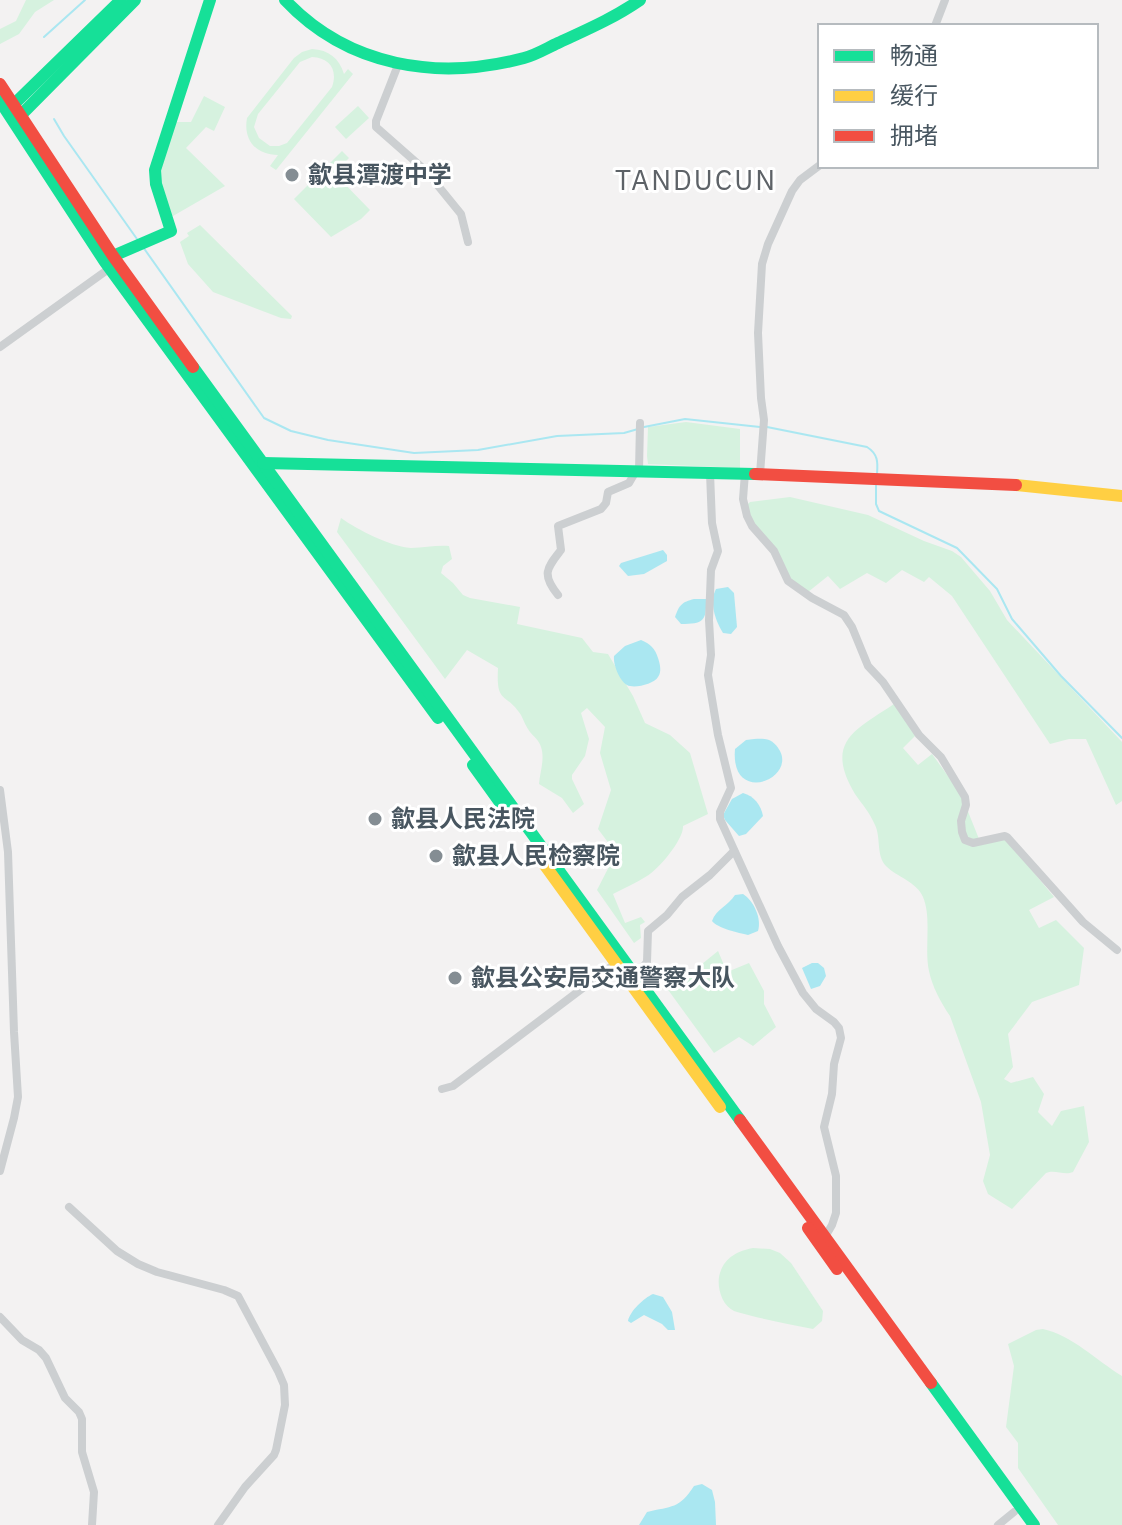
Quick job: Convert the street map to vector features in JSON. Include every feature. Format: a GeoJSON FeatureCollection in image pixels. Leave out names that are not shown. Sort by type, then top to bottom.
{"type":"FeatureCollection","features":[{"type":"Feature","properties":{"kind":"main road"},"geometry":{"type":"LineString","coordinates":[[11,111],[121,0]]}},
{"type":"Feature","properties":{"kind":"main road"},"geometry":{"type":"LineString","coordinates":[[11,111],[135,0]]}},
{"type":"Feature","properties":{"kind":"main road"},"geometry":{"type":"LineString","coordinates":[[111,262],[128,249],[171,231],[156,184],[156,166],[210,0]]}},
{"type":"Feature","properties":{"kind":"main road"},"geometry":{"type":"LineString","coordinates":[[285,0],[299,15],[357,51],[398,65],[429,69],[518,61],[546,51],[640,0]]}},
{"type":"Feature","properties":{"kind":"main road"},"geometry":{"type":"LineString","coordinates":[[0,84],[11,111],[111,262],[1024,1525]]}},
{"type":"Feature","properties":{"kind":"main road"},"geometry":{"type":"LineString","coordinates":[[111,262],[263,463],[1034,1525]]}},
{"type":"Feature","properties":{"kind":"main road"},"geometry":{"type":"LineString","coordinates":[[263,463],[745,473],[1016,485],[1122,496]]}},
{"type":"Feature","properties":{"kind":"street"},"geometry":{"type":"LineString","coordinates":[[936,24],[945,0]]}},
{"type":"Feature","properties":{"kind":"street"},"geometry":{"type":"LineString","coordinates":[[398,65],[376,127],[426,171],[461,214],[468,242]]}},
{"type":"Feature","properties":{"kind":"street"},"geometry":{"type":"LineString","coordinates":[[760,474],[764,420],[758,333],[762,264],[792,191],[800,180],[818,166]]}},
{"type":"Feature","properties":{"kind":"street"},"geometry":{"type":"LineString","coordinates":[[0,347],[111,262]]}},
{"type":"Feature","properties":{"kind":"street"},"geometry":{"type":"LineString","coordinates":[[558,595],[550,584],[548,571],[550,562],[561,550],[558,526],[601,509],[608,492],[629,483],[638,471],[640,423]]}},
{"type":"Feature","properties":{"kind":"street"},"geometry":{"type":"LineString","coordinates":[[710,473],[712,523],[718,551],[711,570],[711,655],[708,675],[718,735],[731,783],[730,793],[719,814],[720,819],[803,993],[816,1009],[834,1022],[841,1038],[824,1127],[836,1176],[836,1213],[825,1237]]}},
{"type":"Feature","properties":{"kind":"street"},"geometry":{"type":"LineString","coordinates":[[745,473],[743,499],[747,516],[774,551],[788,581],[844,615],[868,666],[883,682],[919,735],[941,757],[958,784],[966,805],[961,821],[965,840],[973,843],[1007,837],[1083,922],[1117,950]]}},
{"type":"Feature","properties":{"kind":"street"},"geometry":{"type":"LineString","coordinates":[[0,790],[18,1097],[0,1171]]}},
{"type":"Feature","properties":{"kind":"street"},"geometry":{"type":"LineString","coordinates":[[636,976],[647,962],[648,931],[734,851]]}},
{"type":"Feature","properties":{"kind":"street"},"geometry":{"type":"LineString","coordinates":[[442,1089],[453,1086],[616,963]]}},
{"type":"Feature","properties":{"kind":"street"},"geometry":{"type":"LineString","coordinates":[[69,1207],[117,1251],[138,1264],[238,1296],[283,1380],[285,1395],[274,1455],[245,1487],[218,1525]]}},
{"type":"Feature","properties":{"kind":"street"},"geometry":{"type":"LineString","coordinates":[[0,1317],[22,1340],[43,1353],[65,1398],[79,1412],[82,1419],[82,1452],[94,1492],[92,1525]]}},
{"type":"Feature","properties":{"kind":"street"},"geometry":{"type":"LineString","coordinates":[[998,1525],[1014,1512]]}},
{"type":"Feature","properties":{"kind":"green space"},"geometry":{"type":"Polygon","coordinates":[[[26,0],[54,0],[35,12],[19,34],[0,44],[0,29],[16,21],[26,0]]]}},
{"type":"Feature","properties":{"kind":"green space"},"geometry":{"type":"Polygon","coordinates":[[[312,49],[328,53],[336,59],[344,74],[348,69],[353,74],[276,170],[270,166],[278,155],[263,152],[253,145],[247,133],[247,118],[302,52],[312,49]],[[312,57],[300,62],[258,114],[254,127],[259,138],[270,146],[287,143],[332,87],[334,75],[331,66],[324,60],[312,57]]]}},
{"type":"Feature","properties":{"kind":"green space"},"geometry":{"type":"Polygon","coordinates":[[[204,96],[225,107],[214,131],[206,127],[186,148],[225,186],[173,216],[159,183],[159,167],[174,122],[191,122],[204,96]]]}},
{"type":"Feature","properties":{"kind":"green space"},"geometry":{"type":"Polygon","coordinates":[[[358,106],[369,118],[346,139],[335,127],[358,106]]]}},
{"type":"Feature","properties":{"kind":"green space"},"geometry":{"type":"Polygon","coordinates":[[[342,151],[349,158],[334,173],[370,210],[331,237],[294,199],[342,151]]]}},
{"type":"Feature","properties":{"kind":"green space"},"geometry":{"type":"Polygon","coordinates":[[[200,225],[292,316],[291,319],[213,292],[188,264],[180,242],[200,225]]]}},
{"type":"Feature","properties":{"kind":"green space"},"geometry":{"type":"Polygon","coordinates":[[[686,422],[740,429],[740,468],[648,464],[648,427],[686,422]]]}},
{"type":"Feature","properties":{"kind":"green space"},"geometry":{"type":"Polygon","coordinates":[[[790,497],[868,515],[961,557],[990,591],[1007,620],[1122,742],[1122,801],[1116,805],[1086,739],[1050,744],[952,596],[929,577],[924,582],[902,570],[886,583],[867,573],[840,589],[828,576],[808,592],[794,583],[751,521],[746,506],[750,502],[790,497]]]}},
{"type":"Feature","properties":{"kind":"green space"},"geometry":{"type":"Polygon","coordinates":[[[341,518],[374,537],[402,547],[449,546],[452,559],[443,566],[441,573],[463,595],[520,607],[517,624],[582,638],[593,652],[608,654],[645,723],[670,735],[690,753],[708,814],[683,826],[675,846],[652,872],[613,894],[625,923],[641,917],[645,922],[640,925],[641,938],[634,943],[597,890],[616,853],[598,829],[611,790],[600,753],[605,727],[587,708],[581,713],[589,739],[585,756],[572,779],[584,804],[573,813],[562,798],[539,784],[541,747],[521,715],[500,693],[498,668],[467,650],[445,679],[337,532],[341,518]]]}},
{"type":"Feature","properties":{"kind":"green space"},"geometry":{"type":"Polygon","coordinates":[[[894,704],[916,735],[903,748],[918,765],[932,754],[961,794],[981,844],[1006,839],[1054,897],[1029,910],[1039,928],[1056,920],[1084,948],[1079,985],[1032,1002],[1008,1034],[1013,1067],[1004,1079],[1011,1083],[1033,1077],[1044,1094],[1038,1112],[1052,1126],[1061,1111],[1084,1106],[1089,1142],[1073,1172],[1046,1173],[1012,1209],[988,1194],[983,1181],[990,1155],[981,1102],[950,1016],[930,977],[927,914],[923,897],[916,887],[883,862],[875,825],[846,776],[843,750],[848,739],[894,704]]]}},
{"type":"Feature","properties":{"kind":"green space"},"geometry":{"type":"Polygon","coordinates":[[[718,951],[727,972],[749,963],[764,991],[764,1004],[776,1027],[753,1046],[739,1037],[714,1053],[666,987],[718,951]]]}},
{"type":"Feature","properties":{"kind":"green space"},"geometry":{"type":"Polygon","coordinates":[[[753,1248],[770,1249],[791,1263],[823,1311],[822,1321],[813,1329],[738,1312],[726,1304],[719,1283],[722,1267],[733,1256],[753,1248]]]}},
{"type":"Feature","properties":{"kind":"green space"},"geometry":{"type":"Polygon","coordinates":[[[1043,1329],[1074,1343],[1122,1376],[1122,1525],[1058,1525],[1018,1468],[1018,1443],[1006,1427],[1014,1366],[1008,1344],[1043,1329]]]}},
{"type":"Feature","properties":{"kind":"water"},"geometry":{"type":"Polygon","coordinates":[[[663,550],[667,561],[644,574],[628,576],[619,566],[621,563],[663,550]]]}},
{"type":"Feature","properties":{"kind":"water"},"geometry":{"type":"Polygon","coordinates":[[[728,587],[734,593],[737,627],[731,634],[723,633],[713,605],[716,589],[728,587]]]}},
{"type":"Feature","properties":{"kind":"water"},"geometry":{"type":"Polygon","coordinates":[[[694,599],[706,599],[704,617],[699,622],[681,624],[675,617],[678,610],[694,599]]]}},
{"type":"Feature","properties":{"kind":"water"},"geometry":{"type":"Polygon","coordinates":[[[641,640],[655,652],[660,673],[656,680],[648,684],[630,686],[619,676],[614,656],[625,646],[641,640]]]}},
{"type":"Feature","properties":{"kind":"water"},"geometry":{"type":"Polygon","coordinates":[[[746,740],[772,742],[780,751],[782,762],[779,771],[761,782],[751,782],[742,777],[736,766],[735,749],[746,740]]]}},
{"type":"Feature","properties":{"kind":"water"},"geometry":{"type":"Polygon","coordinates":[[[743,793],[756,802],[763,816],[746,834],[739,836],[723,815],[732,799],[743,793]]]}},
{"type":"Feature","properties":{"kind":"water"},"geometry":{"type":"Polygon","coordinates":[[[743,894],[754,906],[759,921],[758,931],[748,935],[723,928],[712,921],[735,895],[743,894]]]}},
{"type":"Feature","properties":{"kind":"water"},"geometry":{"type":"Polygon","coordinates":[[[812,963],[824,968],[826,976],[820,986],[811,989],[802,968],[812,963]]]}},
{"type":"Feature","properties":{"kind":"water"},"geometry":{"type":"Polygon","coordinates":[[[653,1294],[663,1297],[672,1312],[675,1330],[668,1330],[644,1315],[631,1323],[628,1321],[638,1305],[653,1294]]]}},
{"type":"Feature","properties":{"kind":"water"},"geometry":{"type":"Polygon","coordinates":[[[702,1484],[712,1490],[716,1525],[639,1525],[647,1512],[674,1505],[684,1499],[694,1486],[702,1484]]]}},
{"type":"Feature","properties":{"kind":"waterway"},"geometry":{"type":"LineString","coordinates":[[44,37],[85,0]]}},
{"type":"Feature","properties":{"kind":"waterway"},"geometry":{"type":"LineString","coordinates":[[54,119],[137,239]]}},
{"type":"Feature","properties":{"kind":"waterway"},"geometry":{"type":"LineString","coordinates":[[143,247],[264,418],[291,431],[414,453],[478,450],[557,436],[624,433],[638,429]]}},
{"type":"Feature","properties":{"kind":"waterway"},"geometry":{"type":"LineString","coordinates":[[644,427],[685,419],[760,427]]}},
{"type":"Feature","properties":{"kind":"waterway"},"geometry":{"type":"LineString","coordinates":[[767,427],[867,447],[876,459],[877,474]]}},
{"type":"Feature","properties":{"kind":"waterway"},"geometry":{"type":"LineString","coordinates":[[876,484],[879,511],[957,548],[997,589],[1012,619],[1061,676],[1122,738]]}},
{"type":"Feature","properties":{"kind":"traffic: fast"},"geometry":{"type":"LineString","coordinates":[[8,110],[121,0]]}},
{"type":"Feature","properties":{"kind":"traffic: fast"},"geometry":{"type":"LineString","coordinates":[[16,120],[135,0]]}},
{"type":"Feature","properties":{"kind":"traffic: fast"},"geometry":{"type":"LineString","coordinates":[[113,256],[171,231],[156,184],[155,170],[210,0]]}},
{"type":"Feature","properties":{"kind":"traffic: fast"},"geometry":{"type":"LineString","coordinates":[[285,0],[310,23],[337,41],[366,54],[396,63],[459,68],[492,65],[533,55],[640,0]]}},
{"type":"Feature","properties":{"kind":"traffic: fast"},"geometry":{"type":"LineString","coordinates":[[0,101],[105,262],[438,718]]}},
{"type":"Feature","properties":{"kind":"traffic: fast"},"geometry":{"type":"LineString","coordinates":[[193,367],[740,1120]]}},
{"type":"Feature","properties":{"kind":"traffic: fast"},"geometry":{"type":"LineString","coordinates":[[263,463],[755,474]]}},
{"type":"Feature","properties":{"kind":"traffic: fast"},"geometry":{"type":"LineString","coordinates":[[473,765],[509,815]]}},
{"type":"Feature","properties":{"kind":"traffic: fast"},"geometry":{"type":"LineString","coordinates":[[931,1383],[1034,1525]]}},
{"type":"Feature","properties":{"kind":"traffic: slow"},"geometry":{"type":"LineString","coordinates":[[1016,485],[1122,496]]}},
{"type":"Feature","properties":{"kind":"traffic: slow"},"geometry":{"type":"LineString","coordinates":[[536,853],[720,1107]]}},
{"type":"Feature","properties":{"kind":"traffic: jam"},"geometry":{"type":"LineString","coordinates":[[0,84],[113,256],[193,367]]}},
{"type":"Feature","properties":{"kind":"traffic: jam"},"geometry":{"type":"LineString","coordinates":[[755,474],[1016,485]]}},
{"type":"Feature","properties":{"kind":"traffic: jam"},"geometry":{"type":"LineString","coordinates":[[740,1120],[931,1383]]}},
{"type":"Feature","properties":{"kind":"traffic: jam"},"geometry":{"type":"LineString","coordinates":[[808,1228],[837,1269]]}},
{"type":"Feature","properties":{"kind":"place","name":"歙县潭渡中学"},"geometry":{"type":"Point","coordinates":[292,175]}},
{"type":"Feature","properties":{"kind":"place","name":"歙县人民法院"},"geometry":{"type":"Point","coordinates":[375,819]}},
{"type":"Feature","properties":{"kind":"place","name":"歙县人民检察院"},"geometry":{"type":"Point","coordinates":[436,856]}},
{"type":"Feature","properties":{"kind":"place","name":"歙县公安局交通警察大队"},"geometry":{"type":"Point","coordinates":[455,978]}},
{"type":"Feature","properties":{"kind":"district","name":"TANDUCUN"},"geometry":{"type":"Point","coordinates":[696,180]}}]}
